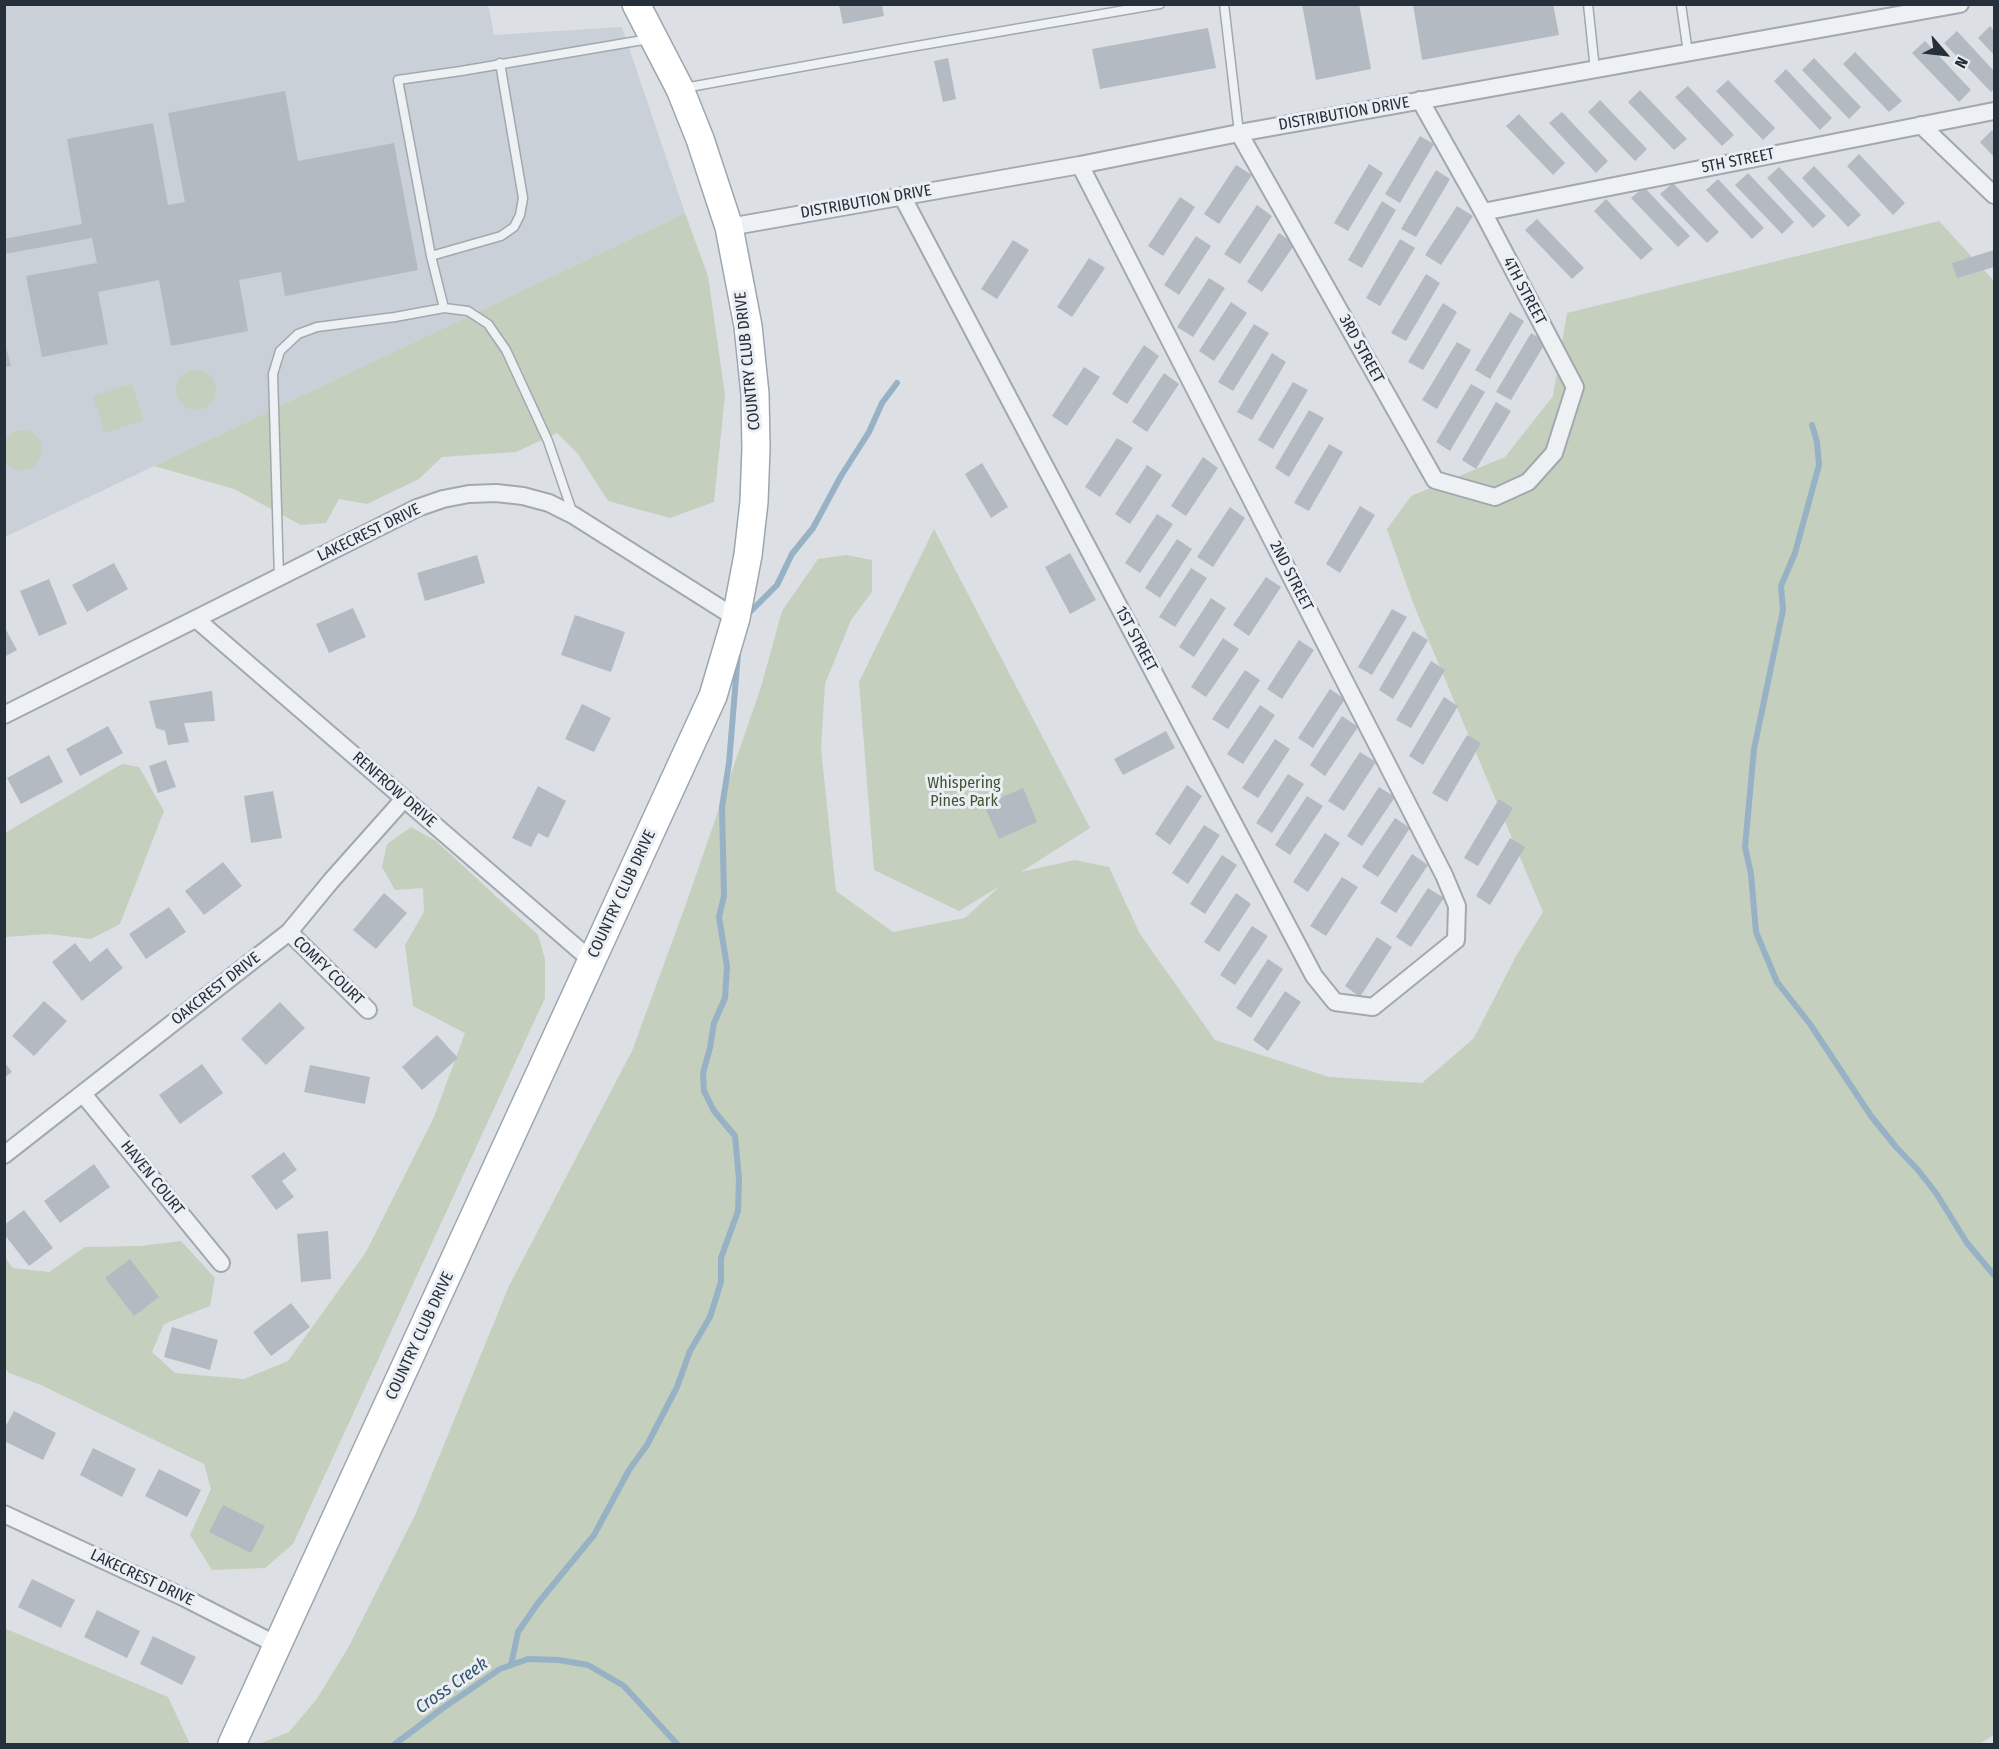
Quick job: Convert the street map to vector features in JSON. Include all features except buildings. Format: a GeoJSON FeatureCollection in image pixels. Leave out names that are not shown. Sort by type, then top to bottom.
{"type":"FeatureCollection","features":[{"type":"Feature","properties":{"kind":"main road","name":"COUNTRY CLUB DRIVE"},"geometry":{"type":"LineString","coordinates":[[232,1744],[713,696],[736,618],[753,513],[756,448],[755,394],[748,327],[729,227],[700,139],[680,89],[636,4]]}},
{"type":"Feature","properties":{"kind":"street","name":"DISTRIBUTION DRIVE"},"geometry":{"type":"LineString","coordinates":[[729,227],[1080,165],[1420,100],[1957,5]]}},
{"type":"Feature","properties":{"kind":"street","name":"4TH STREET"},"geometry":{"type":"LineString","coordinates":[[1420,100],[1575,387],[1554,453],[1528,482]]}},
{"type":"Feature","properties":{"kind":"street","name":"5TH STREET"},"geometry":{"type":"LineString","coordinates":[[1482,212],[1995,111]]}},
{"type":"Feature","properties":{"kind":"street"},"geometry":{"type":"LineString","coordinates":[[1921,125],[1995,195]]}},
{"type":"Feature","properties":{"kind":"street","name":"3RD STREET"},"geometry":{"type":"LineString","coordinates":[[1239,133],[1435,480],[1495,497],[1528,482]]}},
{"type":"Feature","properties":{"kind":"street","name":"2ND STREET"},"geometry":{"type":"LineString","coordinates":[[1080,165],[1457,906],[1456,940],[1410,977]]}},
{"type":"Feature","properties":{"kind":"street","name":"1ST STREET"},"geometry":{"type":"LineString","coordinates":[[902,196],[1314,976],[1335,1002],[1373,1007],[1410,977]]}},
{"type":"Feature","properties":{"kind":"street","name":"LAKECREST DRIVE"},"geometry":{"type":"LineString","coordinates":[[4,715],[417,508],[443,499],[469,494],[523,496],[549,503],[573,515],[736,618]]}},
{"type":"Feature","properties":{"kind":"street","name":"RENFROW DRIVE"},"geometry":{"type":"LineString","coordinates":[[196,619],[592,961]]}},
{"type":"Feature","properties":{"kind":"street","name":"OAKCREST DRIVE"},"geometry":{"type":"LineString","coordinates":[[4,1155],[289,932],[404,799]]}},
{"type":"Feature","properties":{"kind":"street","name":"COMFY COURT"},"geometry":{"type":"LineString","coordinates":[[289,932],[368,1010]]}},
{"type":"Feature","properties":{"kind":"street","name":"HAVEN COURT"},"geometry":{"type":"LineString","coordinates":[[83,1094],[221,1263]]}},
{"type":"Feature","properties":{"kind":"street","name":"LAKECREST DRIVE"},"geometry":{"type":"LineString","coordinates":[[4,1514],[185,1598],[278,1645]]}},
{"type":"Feature","properties":{"kind":"lane"},"geometry":{"type":"LineString","coordinates":[[680,89],[1160,4]]}},
{"type":"Feature","properties":{"kind":"lane"},"geometry":{"type":"LineString","coordinates":[[1224,4],[1239,133]]}},
{"type":"Feature","properties":{"kind":"lane"},"geometry":{"type":"LineString","coordinates":[[1588,4],[1595,70]]}},
{"type":"Feature","properties":{"kind":"lane"},"geometry":{"type":"LineString","coordinates":[[1682,4],[1688,53]]}},
{"type":"Feature","properties":{"kind":"lane"},"geometry":{"type":"LineString","coordinates":[[444,308],[431,256],[399,80],[652,38]]}},
{"type":"Feature","properties":{"kind":"lane"},"geometry":{"type":"LineString","coordinates":[[431,256],[501,236],[514,227],[520,215],[523,198],[500,63]]}},
{"type":"Feature","properties":{"kind":"lane"},"geometry":{"type":"LineString","coordinates":[[279,578],[273,374],[280,351],[298,334],[317,327],[444,308],[468,311],[488,324],[506,350],[548,441],[573,515]]}},
{"type":"Feature","properties":{"kind":"shaded area"},"geometry":{"type":"Polygon","coordinates":[[[488,4],[494,35],[622,27],[685,213],[5,537],[5,5],[488,4]]]}},
{"type":"Feature","properties":{"kind":"green space"},"geometry":{"type":"Polygon","coordinates":[[[685,213],[708,276],[725,395],[714,502],[670,518],[608,501],[578,454],[557,433],[516,452],[442,457],[419,479],[367,504],[339,499],[326,523],[301,525],[234,489],[154,466],[685,213]]]}},
{"type":"Feature","properties":{"kind":"green space","name":"Whispering Pines Park"},"geometry":{"type":"Polygon","coordinates":[[[1939,221],[1994,281],[1994,1735],[1979,1744],[259,1744],[289,1732],[316,1700],[348,1648],[416,1513],[509,1286],[632,1051],[761,687],[782,611],[818,559],[846,555],[872,560],[872,592],[851,620],[825,684],[821,749],[836,891],[893,932],[965,918],[1000,886],[959,911],[874,870],[859,682],[934,529],[1090,828],[1021,872],[1075,860],[1109,867],[1140,934],[1215,1040],[1329,1077],[1422,1083],[1474,1038],[1516,956],[1543,912],[1413,603],[1387,529],[1411,496],[1505,457],[1553,396],[1567,313],[1939,221]]]}},
{"type":"Feature","properties":{"kind":"green space"},"geometry":{"type":"Polygon","coordinates":[[[196,370],[204,371],[210,376],[215,382],[215,398],[210,404],[204,409],[196,410],[188,409],[182,404],[177,398],[176,390],[177,382],[182,376],[188,371],[196,370]]]}},
{"type":"Feature","properties":{"kind":"green space"},"geometry":{"type":"Polygon","coordinates":[[[132,384],[143,420],[105,433],[93,396],[132,384]]]}},
{"type":"Feature","properties":{"kind":"green space"},"geometry":{"type":"Polygon","coordinates":[[[22,430],[36,436],[42,450],[36,464],[22,470],[8,464],[2,450],[8,436],[22,430]]]}},
{"type":"Feature","properties":{"kind":"green space"},"geometry":{"type":"Polygon","coordinates":[[[122,764],[139,767],[164,811],[120,924],[91,939],[48,934],[5,937],[5,833],[122,764]]]}},
{"type":"Feature","properties":{"kind":"green space"},"geometry":{"type":"Polygon","coordinates":[[[411,827],[436,841],[538,935],[545,959],[545,998],[293,1544],[265,1568],[212,1570],[190,1535],[211,1489],[204,1464],[41,1385],[9,1373],[4,1367],[4,1256],[13,1268],[49,1272],[85,1247],[140,1246],[181,1241],[215,1278],[210,1306],[164,1324],[152,1352],[175,1373],[244,1379],[288,1361],[366,1252],[434,1117],[465,1033],[413,1006],[405,945],[424,912],[423,888],[395,890],[382,867],[387,844],[411,827]]]}},
{"type":"Feature","properties":{"kind":"green space"},"geometry":{"type":"Polygon","coordinates":[[[4,1628],[168,1697],[190,1744],[5,1744],[4,1628]]]}},
{"type":"Feature","properties":{"kind":"waterway"},"geometry":{"type":"LineString","coordinates":[[747,615],[777,585],[792,554],[813,528],[841,476],[869,432],[882,403],[897,383]]}},
{"type":"Feature","properties":{"kind":"waterway"},"geometry":{"type":"LineString","coordinates":[[1812,425],[1817,442],[1819,465],[1795,553],[1781,586],[1783,610],[1754,749],[1745,847],[1751,874],[1756,932],[1777,982],[1810,1024],[1871,1116],[1936,1193],[1967,1243],[1994,1275]]}},
{"type":"Feature","properties":{"kind":"waterway"},"geometry":{"type":"LineString","coordinates":[[511,1665],[518,1632],[538,1603],[594,1535],[629,1470],[647,1445],[677,1387],[690,1351],[710,1317],[721,1282],[721,1258],[738,1211],[739,1179],[735,1136],[714,1111],[704,1091],[703,1073],[714,1023],[725,998],[727,967],[719,917],[724,896],[722,807],[729,763],[738,654]]}},
{"type":"Feature","properties":{"kind":"waterway","name":"Cross Creek"},"geometry":{"type":"LineString","coordinates":[[395,1744],[500,1669],[528,1659],[559,1660],[588,1665],[624,1686],[677,1744]]}}]}
